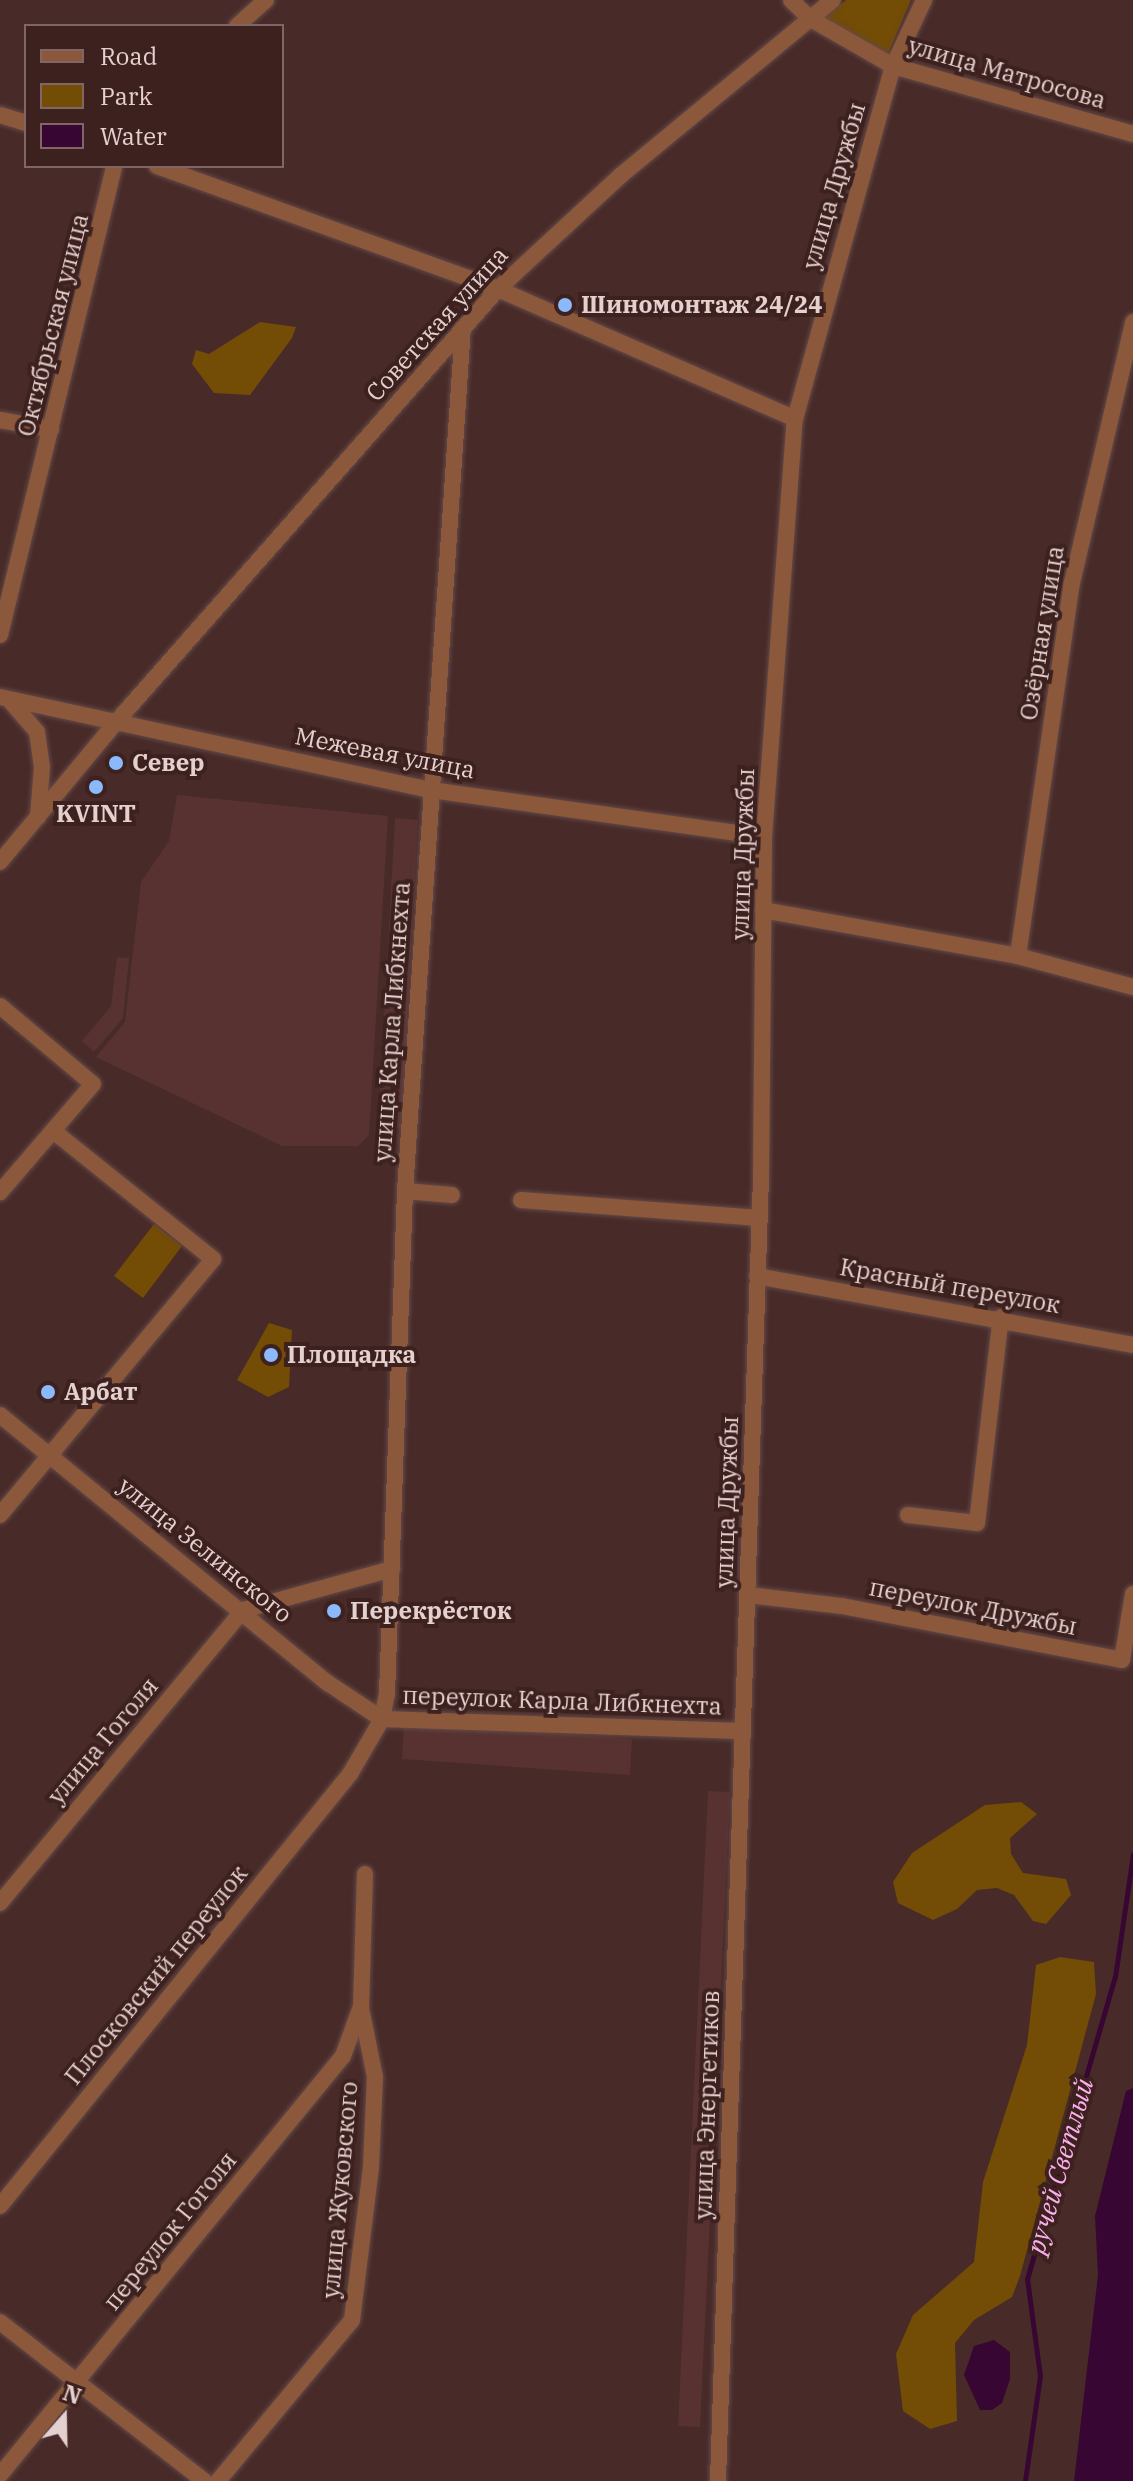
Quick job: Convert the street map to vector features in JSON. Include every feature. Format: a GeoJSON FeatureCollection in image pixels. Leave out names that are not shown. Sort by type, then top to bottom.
{"type":"FeatureCollection","features":[{"type":"Feature","properties":{"kind":"street"},"geometry":{"type":"LineString","coordinates":[[239,24],[266,0]]}},
{"type":"Feature","properties":{"kind":"street","name":"улица Матросова"},"geometry":{"type":"LineString","coordinates":[[791,0],[811,19],[893,66],[1133,134]]}},
{"type":"Feature","properties":{"kind":"street","name":"Советская улица"},"geometry":{"type":"LineString","coordinates":[[0,862],[117,721],[498,289],[620,176],[833,0]]}},
{"type":"Feature","properties":{"kind":"street","name":"улица Дружбы"},"geometry":{"type":"LineString","coordinates":[[741,1731],[759,1218],[764,837],[795,419],[893,66],[924,0]]}},
{"type":"Feature","properties":{"kind":"street"},"geometry":{"type":"LineString","coordinates":[[0,115],[24,122]]}},
{"type":"Feature","properties":{"kind":"street","name":"Октябрьская улица"},"geometry":{"type":"LineString","coordinates":[[0,635],[114,168]]}},
{"type":"Feature","properties":{"kind":"street"},"geometry":{"type":"LineString","coordinates":[[163,168],[498,289],[795,419]]}},
{"type":"Feature","properties":{"kind":"street","name":"Озёрная улица"},"geometry":{"type":"LineString","coordinates":[[1018,956],[1072,583],[1133,322]]}},
{"type":"Feature","properties":{"kind":"street","name":"улица Карла Либкнехта"},"geometry":{"type":"LineString","coordinates":[[382,1719],[392,1569],[405,1191],[463,328]]}},
{"type":"Feature","properties":{"kind":"street"},"geometry":{"type":"LineString","coordinates":[[0,420],[51,429]]}},
{"type":"Feature","properties":{"kind":"street"},"geometry":{"type":"LineString","coordinates":[[4,698],[26,714],[37,732],[42,767],[38,817]]}},
{"type":"Feature","properties":{"kind":"street","name":"Межевая улица"},"geometry":{"type":"LineString","coordinates":[[4,698],[431,790],[764,837]]}},
{"type":"Feature","properties":{"kind":"street"},"geometry":{"type":"LineString","coordinates":[[763,910],[1018,956],[1133,987]]}},
{"type":"Feature","properties":{"kind":"street"},"geometry":{"type":"LineString","coordinates":[[0,1006],[93,1084],[0,1192]]}},
{"type":"Feature","properties":{"kind":"street"},"geometry":{"type":"LineString","coordinates":[[0,1515],[213,1259],[53,1131]]}},
{"type":"Feature","properties":{"kind":"street"},"geometry":{"type":"LineString","coordinates":[[405,1191],[452,1195]]}},
{"type":"Feature","properties":{"kind":"street"},"geometry":{"type":"LineString","coordinates":[[521,1200],[759,1218]]}},
{"type":"Feature","properties":{"kind":"street","name":"Красный переулок"},"geometry":{"type":"LineString","coordinates":[[757,1276],[1001,1317],[1133,1345]]}},
{"type":"Feature","properties":{"kind":"street"},"geometry":{"type":"LineString","coordinates":[[908,1515],[977,1523],[1001,1317]]}},
{"type":"Feature","properties":{"kind":"street","name":"улица Зелинского"},"geometry":{"type":"LineString","coordinates":[[0,1415],[356,1705],[382,1719]]}},
{"type":"Feature","properties":{"kind":"street"},"geometry":{"type":"LineString","coordinates":[[243,1610],[392,1569]]}},
{"type":"Feature","properties":{"kind":"street","name":"переулок Дружбы"},"geometry":{"type":"LineString","coordinates":[[748,1595],[842,1606],[1122,1660],[1133,1594]]}},
{"type":"Feature","properties":{"kind":"street","name":"улица Гоголя"},"geometry":{"type":"LineString","coordinates":[[0,1903],[243,1610]]}},
{"type":"Feature","properties":{"kind":"street","name":"переулок Карла Либкнехта"},"geometry":{"type":"LineString","coordinates":[[382,1719],[741,1731]]}},
{"type":"Feature","properties":{"kind":"street","name":"Плосковский переулок"},"geometry":{"type":"LineString","coordinates":[[0,2206],[350,1774],[382,1719]]}},
{"type":"Feature","properties":{"kind":"street","name":"улица Энергетиков"},"geometry":{"type":"LineString","coordinates":[[718,2481],[741,1731]]}},
{"type":"Feature","properties":{"kind":"street","name":"улица Жуковского"},"geometry":{"type":"LineString","coordinates":[[218,2481],[352,2320],[371,2167],[375,2077],[361,2008],[365,1874]]}},
{"type":"Feature","properties":{"kind":"street","name":"переулок Гоголя"},"geometry":{"type":"LineString","coordinates":[[0,2475],[343,2056],[361,2008]]}},
{"type":"Feature","properties":{"kind":"street"},"geometry":{"type":"LineString","coordinates":[[0,2322],[204,2481]]}},
{"type":"Feature","properties":{"kind":"shaded area"},"geometry":{"type":"Polygon","coordinates":[[[177,795],[388,816],[369,1135],[358,1146],[282,1146],[96,1057],[125,1022],[141,882],[169,841],[177,795]]]}},
{"type":"Feature","properties":{"kind":"shaded area"},"geometry":{"type":"Polygon","coordinates":[[[395,818],[418,820],[401,1128],[378,1127],[395,818]]]}},
{"type":"Feature","properties":{"kind":"shaded area"},"geometry":{"type":"Polygon","coordinates":[[[117,957],[129,958],[123,1018],[94,1052],[82,1041],[111,1006],[117,957]]]}},
{"type":"Feature","properties":{"kind":"shaded area"},"geometry":{"type":"Polygon","coordinates":[[[404,1722],[632,1739],[630,1775],[402,1759],[404,1722]]]}},
{"type":"Feature","properties":{"kind":"shaded area"},"geometry":{"type":"Polygon","coordinates":[[[708,1791],[730,1792],[700,2427],[678,2426],[708,1791]]]}},
{"type":"Feature","properties":{"kind":"green space"},"geometry":{"type":"Polygon","coordinates":[[[846,0],[911,0],[887,56],[824,18],[846,0]]]}},
{"type":"Feature","properties":{"kind":"green space"},"geometry":{"type":"Polygon","coordinates":[[[260,322],[296,327],[292,338],[250,395],[214,393],[192,364],[196,350],[209,354],[260,322]]]}},
{"type":"Feature","properties":{"kind":"green space"},"geometry":{"type":"Polygon","coordinates":[[[154,1224],[182,1246],[143,1298],[114,1276],[154,1224]]]}},
{"type":"Feature","properties":{"kind":"green space","name":"Площадка"},"geometry":{"type":"Polygon","coordinates":[[[269,1323],[292,1330],[289,1387],[268,1397],[237,1380],[269,1323]]]}},
{"type":"Feature","properties":{"kind":"green space"},"geometry":{"type":"Polygon","coordinates":[[[1021,1802],[1037,1814],[1010,1838],[1011,1854],[1023,1873],[1066,1879],[1071,1895],[1046,1924],[1033,1921],[1014,1895],[997,1888],[977,1890],[957,1909],[933,1920],[898,1903],[893,1882],[912,1853],[985,1805],[1021,1802]]]}},
{"type":"Feature","properties":{"kind":"green space"},"geometry":{"type":"Polygon","coordinates":[[[1060,1957],[1094,1962],[1096,1994],[1020,2276],[1012,2297],[974,2320],[955,2343],[957,2421],[930,2429],[903,2411],[896,2354],[913,2315],[974,2262],[983,2182],[1027,2045],[1036,1965],[1060,1957]]]}},
{"type":"Feature","properties":{"kind":"water"},"geometry":{"type":"Polygon","coordinates":[[[1133,2088],[1133,2481],[1074,2481],[1098,2275],[1095,2216],[1126,2091],[1133,2088]]]}},
{"type":"Feature","properties":{"kind":"water"},"geometry":{"type":"Polygon","coordinates":[[[994,2340],[1010,2352],[1010,2379],[1002,2403],[992,2410],[980,2410],[964,2375],[974,2346],[994,2340]]]}},
{"type":"Feature","properties":{"kind":"waterway","name":"ручей Светлый"},"geometry":{"type":"LineString","coordinates":[[1025,2481],[1040,2376],[1027,2279],[1115,1977],[1133,1854]]}},
{"type":"Feature","properties":{"kind":"place","name":"Шиномонтаж 24/24"},"geometry":{"type":"Point","coordinates":[565,305]}},
{"type":"Feature","properties":{"kind":"place","name":"Север"},"geometry":{"type":"Point","coordinates":[116,763]}},
{"type":"Feature","properties":{"kind":"place","name":"KVINT"},"geometry":{"type":"Point","coordinates":[96,787]}},
{"type":"Feature","properties":{"kind":"place","name":"Площадка"},"geometry":{"type":"Point","coordinates":[271,1355]}},
{"type":"Feature","properties":{"kind":"place","name":"Арбат"},"geometry":{"type":"Point","coordinates":[48,1392]}},
{"type":"Feature","properties":{"kind":"place","name":"Перекрёсток"},"geometry":{"type":"Point","coordinates":[334,1611]}}]}
